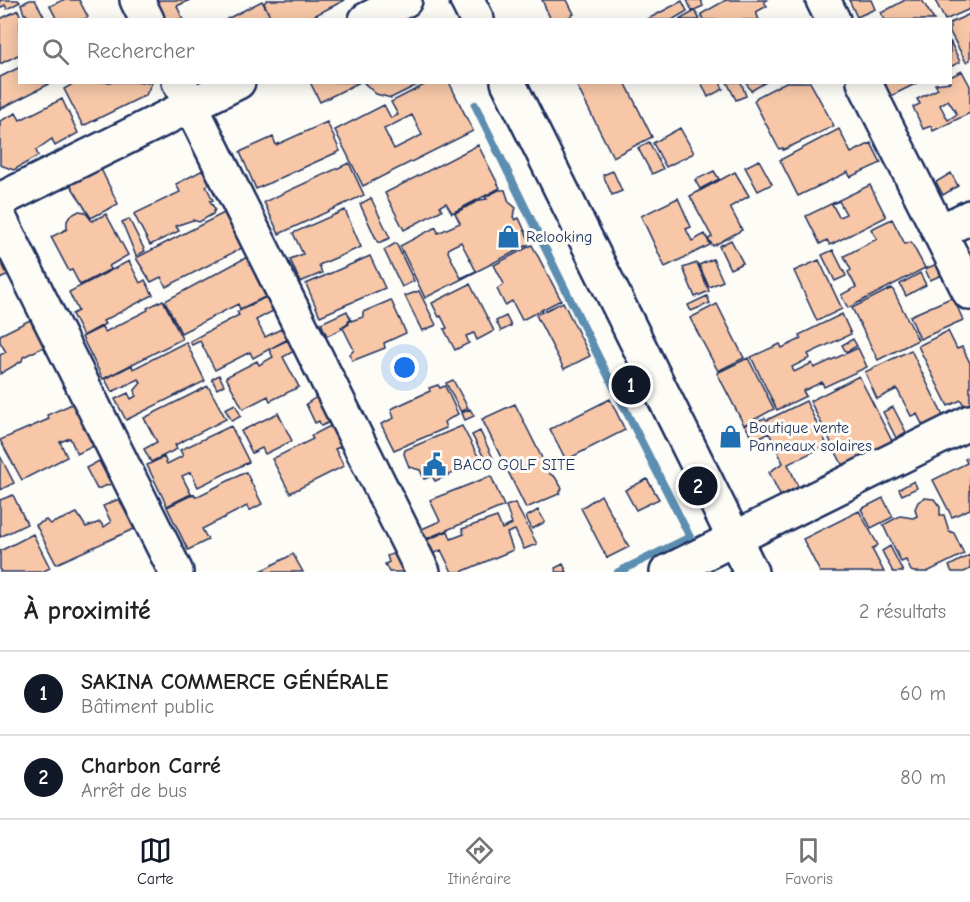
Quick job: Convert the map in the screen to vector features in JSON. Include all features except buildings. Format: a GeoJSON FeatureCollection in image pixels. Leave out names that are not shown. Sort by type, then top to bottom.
{"type":"FeatureCollection","features":[{"type":"Feature","properties":{"kind":"street"},"geometry":{"type":"LineString","coordinates":[[137,0],[146,18]]}},
{"type":"Feature","properties":{"kind":"street"},"geometry":{"type":"LineString","coordinates":[[370,18],[405,0]]}},
{"type":"Feature","properties":{"kind":"street"},"geometry":{"type":"LineString","coordinates":[[467,0],[476,18]]}},
{"type":"Feature","properties":{"kind":"street"},"geometry":{"type":"LineString","coordinates":[[823,0],[832,18]]}},
{"type":"Feature","properties":{"kind":"street"},"geometry":{"type":"LineString","coordinates":[[0,200],[184,94],[229,84]]}},
{"type":"Feature","properties":{"kind":"street"},"geometry":{"type":"LineString","coordinates":[[509,84],[752,572]]}},
{"type":"Feature","properties":{"kind":"street"},"geometry":{"type":"LineString","coordinates":[[865,84],[970,293]]}},
{"type":"Feature","properties":{"kind":"street"},"geometry":{"type":"LineString","coordinates":[[184,94],[423,572]]}},
{"type":"Feature","properties":{"kind":"street"},"geometry":{"type":"LineString","coordinates":[[939,232],[970,217]]}},
{"type":"Feature","properties":{"kind":"street"},"geometry":{"type":"LineString","coordinates":[[0,219],[176,572]]}},
{"type":"Feature","properties":{"kind":"street"},"geometry":{"type":"LineString","coordinates":[[667,572],[970,422]]}},
{"type":"Feature","properties":{"kind":"waterway"},"geometry":{"type":"LineString","coordinates":[[475,105],[690,537],[618,572]]}},
{"type":"Feature","properties":{"kind":"place","name":"Relooking"},"geometry":{"type":"Point","coordinates":[508,237]}},
{"type":"Feature","properties":{"kind":"place","name":"SAKINA COMMERCE GÉNÉRALE"},"geometry":{"type":"Point","coordinates":[631,385]}},
{"type":"Feature","properties":{"kind":"place","name":"Boutique vente Panneaux solaires"},"geometry":{"type":"Point","coordinates":[731,437]}},
{"type":"Feature","properties":{"kind":"place","name":"BACO GOLF SITE"},"geometry":{"type":"Point","coordinates":[435,465]}},
{"type":"Feature","properties":{"kind":"place","name":"Charbon Carré"},"geometry":{"type":"Point","coordinates":[698,486]}}]}
